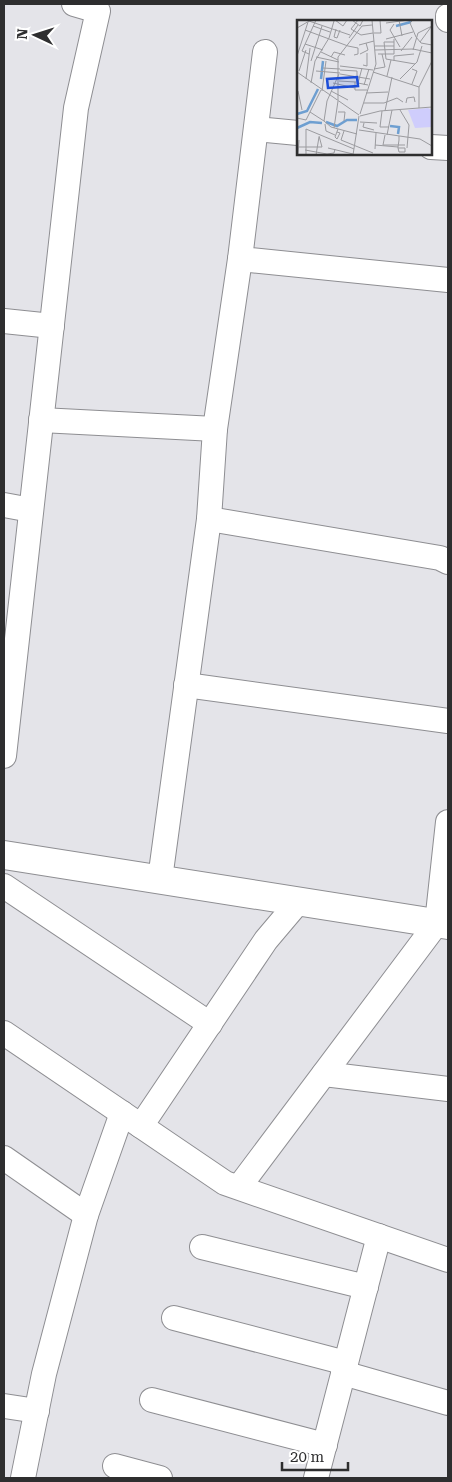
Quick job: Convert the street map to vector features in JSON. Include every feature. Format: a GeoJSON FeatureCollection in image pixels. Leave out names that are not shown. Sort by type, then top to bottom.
{"type":"FeatureCollection","features":[{"type":"Feature","properties":{"kind":"street"},"geometry":{"type":"LineString","coordinates":[[4,756],[76,108],[98,11],[74,4]]}},
{"type":"Feature","properties":{"kind":"street"},"geometry":{"type":"LineString","coordinates":[[160,879],[208,519],[215,429],[240,259],[265,52]]}},
{"type":"Feature","properties":{"kind":"street"},"geometry":{"type":"LineString","coordinates":[[256,129],[297,133]]}},
{"type":"Feature","properties":{"kind":"street"},"geometry":{"type":"LineString","coordinates":[[432,146],[448,148]]}},
{"type":"Feature","properties":{"kind":"street"},"geometry":{"type":"LineString","coordinates":[[240,259],[448,280]]}},
{"type":"Feature","properties":{"kind":"street"},"geometry":{"type":"LineString","coordinates":[[4,320],[52,326]]}},
{"type":"Feature","properties":{"kind":"street"},"geometry":{"type":"LineString","coordinates":[[41,420],[215,429]]}},
{"type":"Feature","properties":{"kind":"street"},"geometry":{"type":"LineString","coordinates":[[4,505],[31,510]]}},
{"type":"Feature","properties":{"kind":"street"},"geometry":{"type":"LineString","coordinates":[[208,519],[440,558],[448,562]]}},
{"type":"Feature","properties":{"kind":"street"},"geometry":{"type":"LineString","coordinates":[[186,685],[448,721]]}},
{"type":"Feature","properties":{"kind":"street"},"geometry":{"type":"LineString","coordinates":[[238,1187],[442,924],[448,822]]}},
{"type":"Feature","properties":{"kind":"street"},"geometry":{"type":"LineString","coordinates":[[4,855],[442,924]]}},
{"type":"Feature","properties":{"kind":"street"},"geometry":{"type":"LineString","coordinates":[[4,886],[210,1024]]}},
{"type":"Feature","properties":{"kind":"street"},"geometry":{"type":"LineString","coordinates":[[23,1478],[44,1374],[86,1215],[132,1120],[210,1024],[266,940],[299,901]]}},
{"type":"Feature","properties":{"kind":"street"},"geometry":{"type":"LineString","coordinates":[[4,1033],[225,1183],[448,1260]]}},
{"type":"Feature","properties":{"kind":"street"},"geometry":{"type":"LineString","coordinates":[[324,1074],[448,1089]]}},
{"type":"Feature","properties":{"kind":"street"},"geometry":{"type":"LineString","coordinates":[[4,1158],[86,1215]]}},
{"type":"Feature","properties":{"kind":"street"},"geometry":{"type":"LineString","coordinates":[[316,1478],[379,1236]]}},
{"type":"Feature","properties":{"kind":"street"},"geometry":{"type":"LineString","coordinates":[[202,1247],[366,1287]]}},
{"type":"Feature","properties":{"kind":"street"},"geometry":{"type":"LineString","coordinates":[[174,1318],[345,1368],[448,1403]]}},
{"type":"Feature","properties":{"kind":"street"},"geometry":{"type":"LineString","coordinates":[[152,1400],[325,1445]]}},
{"type":"Feature","properties":{"kind":"street"},"geometry":{"type":"LineString","coordinates":[[4,1406],[37,1411]]}},
{"type":"Feature","properties":{"kind":"street"},"geometry":{"type":"LineString","coordinates":[[115,1466],[160,1478]]}}]}
